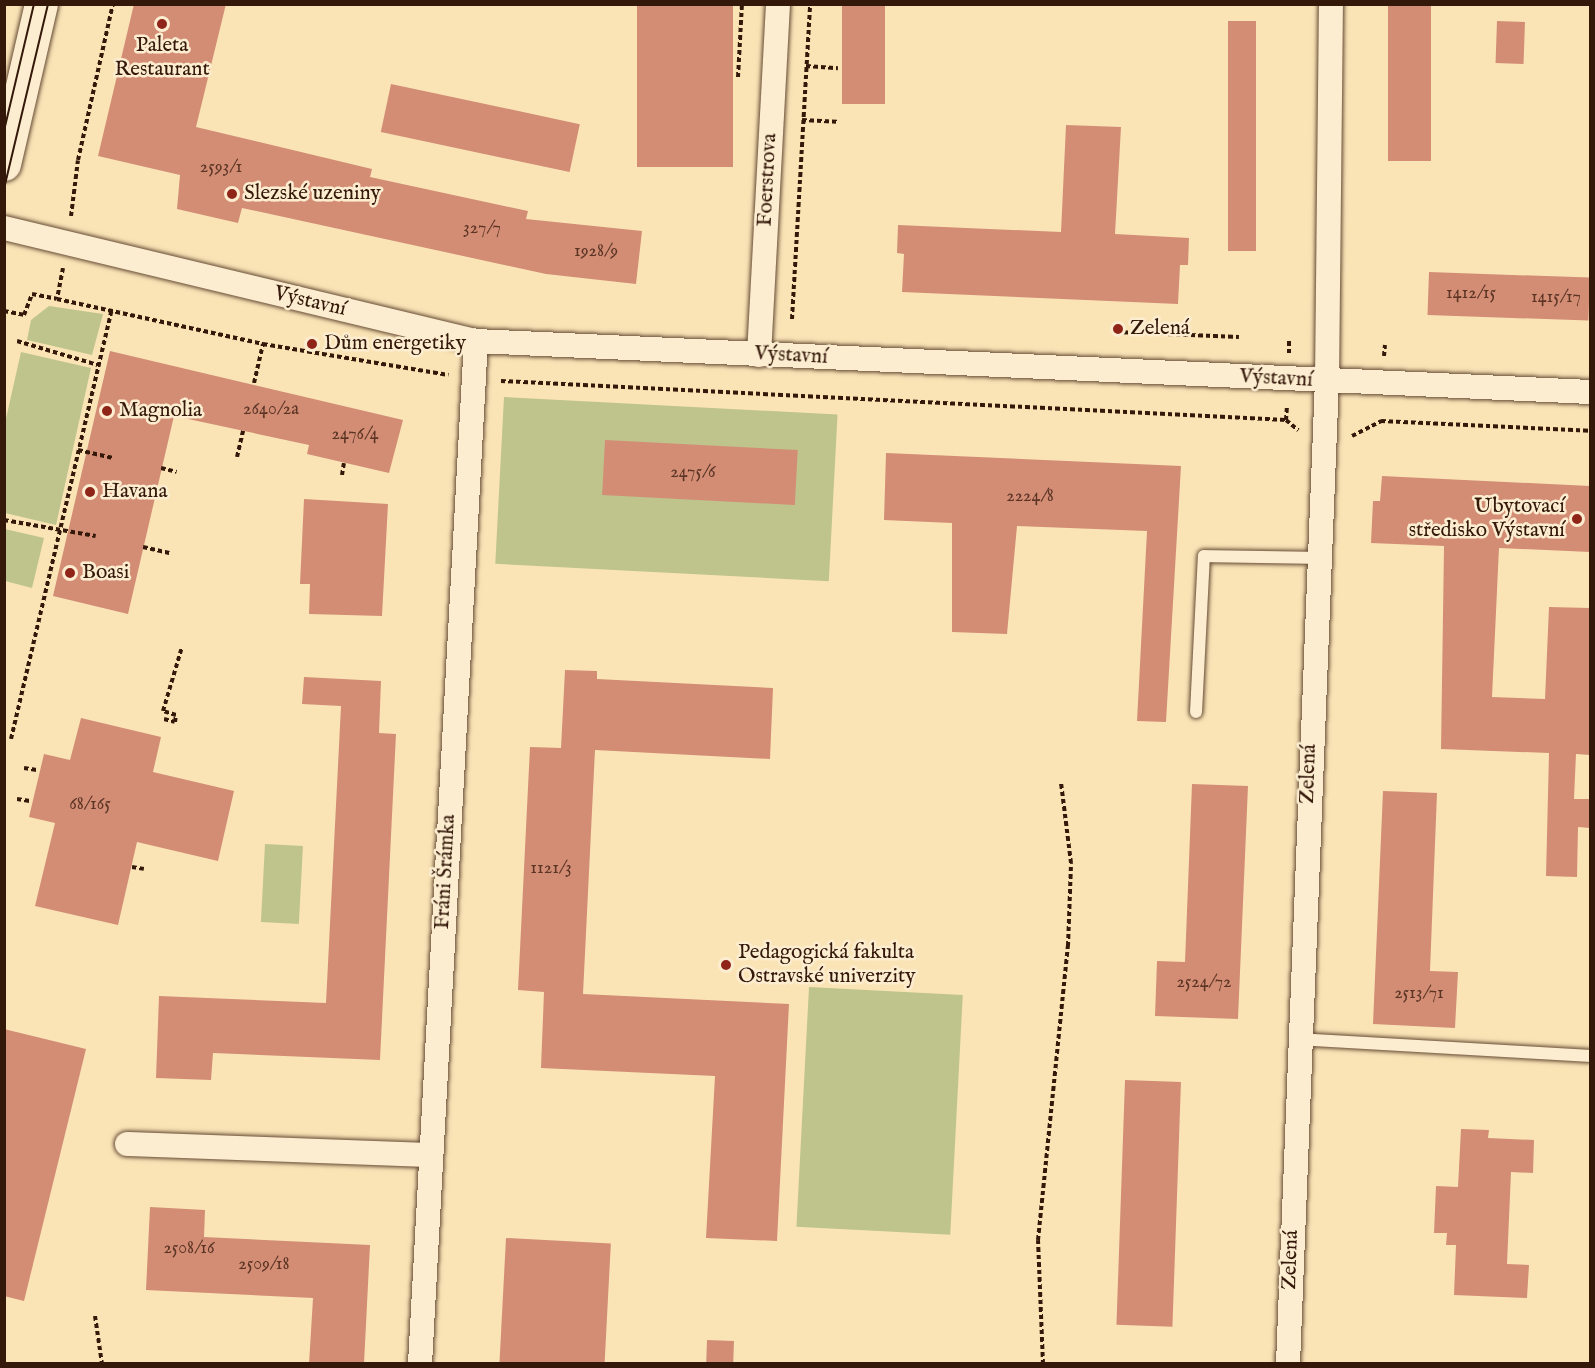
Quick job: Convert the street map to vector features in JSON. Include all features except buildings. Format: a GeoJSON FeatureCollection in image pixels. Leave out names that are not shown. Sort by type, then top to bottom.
{"type":"FeatureCollection","features":[{"type":"Feature","properties":{"kind":"main road"},"geometry":{"type":"LineString","coordinates":[[4,164],[42,4]]}},
{"type":"Feature","properties":{"kind":"street","name":"Foerstrova"},"geometry":{"type":"LineString","coordinates":[[759,355],[778,4]]}},
{"type":"Feature","properties":{"kind":"street","name":"Zelená"},"geometry":{"type":"LineString","coordinates":[[1288,1364],[1298,1039],[1327,381],[1331,4]]}},
{"type":"Feature","properties":{"kind":"street","name":"Výstavní"},"geometry":{"type":"LineString","coordinates":[[4,228],[476,341],[1590,392]]}},
{"type":"Feature","properties":{"kind":"street","name":"Fráni Šrámka"},"geometry":{"type":"LineString","coordinates":[[420,1364],[476,341]]}},
{"type":"Feature","properties":{"kind":"street"},"geometry":{"type":"LineString","coordinates":[[127,1144],[430,1155]]}},
{"type":"Feature","properties":{"kind":"lane"},"geometry":{"type":"LineString","coordinates":[[1196,712],[1204,556],[1319,558]]}},
{"type":"Feature","properties":{"kind":"lane"},"geometry":{"type":"LineString","coordinates":[[1298,1039],[1590,1056]]}},
{"type":"Feature","properties":{"kind":"path"},"geometry":{"type":"LineString","coordinates":[[738,77],[742,4]]}},
{"type":"Feature","properties":{"kind":"path"},"geometry":{"type":"LineString","coordinates":[[792,319],[810,4]]}},
{"type":"Feature","properties":{"kind":"path"},"geometry":{"type":"LineString","coordinates":[[775,63],[838,68]]}},
{"type":"Feature","properties":{"kind":"path"},"geometry":{"type":"LineString","coordinates":[[772,118],[837,122]]}},
{"type":"Feature","properties":{"kind":"path"},"geometry":{"type":"LineString","coordinates":[[4,311],[24,315],[32,294],[57,298]]}},
{"type":"Feature","properties":{"kind":"path"},"geometry":{"type":"LineString","coordinates":[[11,739],[112,309]]}},
{"type":"Feature","properties":{"kind":"path"},"geometry":{"type":"LineString","coordinates":[[1116,332],[1239,337]]}},
{"type":"Feature","properties":{"kind":"path"},"geometry":{"type":"LineString","coordinates":[[16,341],[98,365]]}},
{"type":"Feature","properties":{"kind":"path"},"geometry":{"type":"LineString","coordinates":[[254,383],[263,344]]}},
{"type":"Feature","properties":{"kind":"path"},"geometry":{"type":"LineString","coordinates":[[474,380],[1286,420],[1302,435]]}},
{"type":"Feature","properties":{"kind":"path"},"geometry":{"type":"LineString","coordinates":[[1286,420],[1287,405]]}},
{"type":"Feature","properties":{"kind":"path"},"geometry":{"type":"LineString","coordinates":[[1381,414],[1381,421]]}},
{"type":"Feature","properties":{"kind":"path"},"geometry":{"type":"LineString","coordinates":[[1351,437],[1381,421],[1590,431]]}},
{"type":"Feature","properties":{"kind":"path"},"geometry":{"type":"LineString","coordinates":[[237,457],[243,431]]}},
{"type":"Feature","properties":{"kind":"path"},"geometry":{"type":"LineString","coordinates":[[78,450],[114,458]]}},
{"type":"Feature","properties":{"kind":"path"},"geometry":{"type":"LineString","coordinates":[[342,475],[344,463]]}},
{"type":"Feature","properties":{"kind":"path"},"geometry":{"type":"LineString","coordinates":[[161,468],[177,471]]}},
{"type":"Feature","properties":{"kind":"path"},"geometry":{"type":"LineString","coordinates":[[4,520],[59,532],[96,536]]}},
{"type":"Feature","properties":{"kind":"path"},"geometry":{"type":"LineString","coordinates":[[143,547],[169,553]]}},
{"type":"Feature","properties":{"kind":"path"},"geometry":{"type":"LineString","coordinates":[[164,719],[175,722],[176,715],[164,711],[182,647]]}},
{"type":"Feature","properties":{"kind":"path"},"geometry":{"type":"LineString","coordinates":[[24,768],[37,770]]}},
{"type":"Feature","properties":{"kind":"path"},"geometry":{"type":"LineString","coordinates":[[1043,1364],[1039,1217],[1068,946],[1071,862],[1061,783]]}},
{"type":"Feature","properties":{"kind":"path"},"geometry":{"type":"LineString","coordinates":[[17,799],[30,801]]}},
{"type":"Feature","properties":{"kind":"path"},"geometry":{"type":"LineString","coordinates":[[132,867],[144,869]]}},
{"type":"Feature","properties":{"kind":"path"},"geometry":{"type":"LineString","coordinates":[[95,1316],[102,1364]]}},
{"type":"Feature","properties":{"kind":"green space"},"geometry":{"type":"Polygon","coordinates":[[[49,306],[103,314],[92,355],[27,340],[31,320],[49,306]]]}},
{"type":"Feature","properties":{"kind":"green space"},"geometry":{"type":"Polygon","coordinates":[[[21,352],[91,368],[56,525],[5,513],[5,423],[21,352]]]}},
{"type":"Feature","properties":{"kind":"green space"},"geometry":{"type":"Polygon","coordinates":[[[504,397],[838,414],[829,581],[495,564],[504,397]]]}},
{"type":"Feature","properties":{"kind":"green space"},"geometry":{"type":"Polygon","coordinates":[[[5,529],[44,538],[32,588],[5,581],[5,529]]]}},
{"type":"Feature","properties":{"kind":"green space"},"geometry":{"type":"Polygon","coordinates":[[[265,844],[303,846],[299,924],[261,922],[265,844]]]}},
{"type":"Feature","properties":{"kind":"green space"},"geometry":{"type":"Polygon","coordinates":[[[809,987],[963,995],[950,1235],[796,1227],[809,987]]]}},
{"type":"Feature","properties":{"kind":"tram line"},"geometry":{"type":"LineString","coordinates":[[4,131],[34,4]]}},
{"type":"Feature","properties":{"kind":"tram line"},"geometry":{"type":"LineString","coordinates":[[4,189],[48,4]]}},
{"type":"Feature","properties":{"kind":"place","name":"Paleta Restaurant"},"geometry":{"type":"Point","coordinates":[162,24]}},
{"type":"Feature","properties":{"kind":"place","name":"Slezské uzeniny"},"geometry":{"type":"Point","coordinates":[232,194]}},
{"type":"Feature","properties":{"kind":"place","name":"Zelená"},"geometry":{"type":"Point","coordinates":[1118,329]}},
{"type":"Feature","properties":{"kind":"place","name":"Dům energetiky"},"geometry":{"type":"Point","coordinates":[312,344]}},
{"type":"Feature","properties":{"kind":"place","name":"Magnolia"},"geometry":{"type":"Point","coordinates":[107,411]}},
{"type":"Feature","properties":{"kind":"place","name":"Havana"},"geometry":{"type":"Point","coordinates":[90,492]}},
{"type":"Feature","properties":{"kind":"place","name":"Ubytovací středisko Výstavní"},"geometry":{"type":"Point","coordinates":[1577,519]}},
{"type":"Feature","properties":{"kind":"place","name":"Boasi"},"geometry":{"type":"Point","coordinates":[70,573]}},
{"type":"Feature","properties":{"kind":"place","name":"Pedagogická fakulta Ostravské univerzity"},"geometry":{"type":"Point","coordinates":[726,965]}}]}
